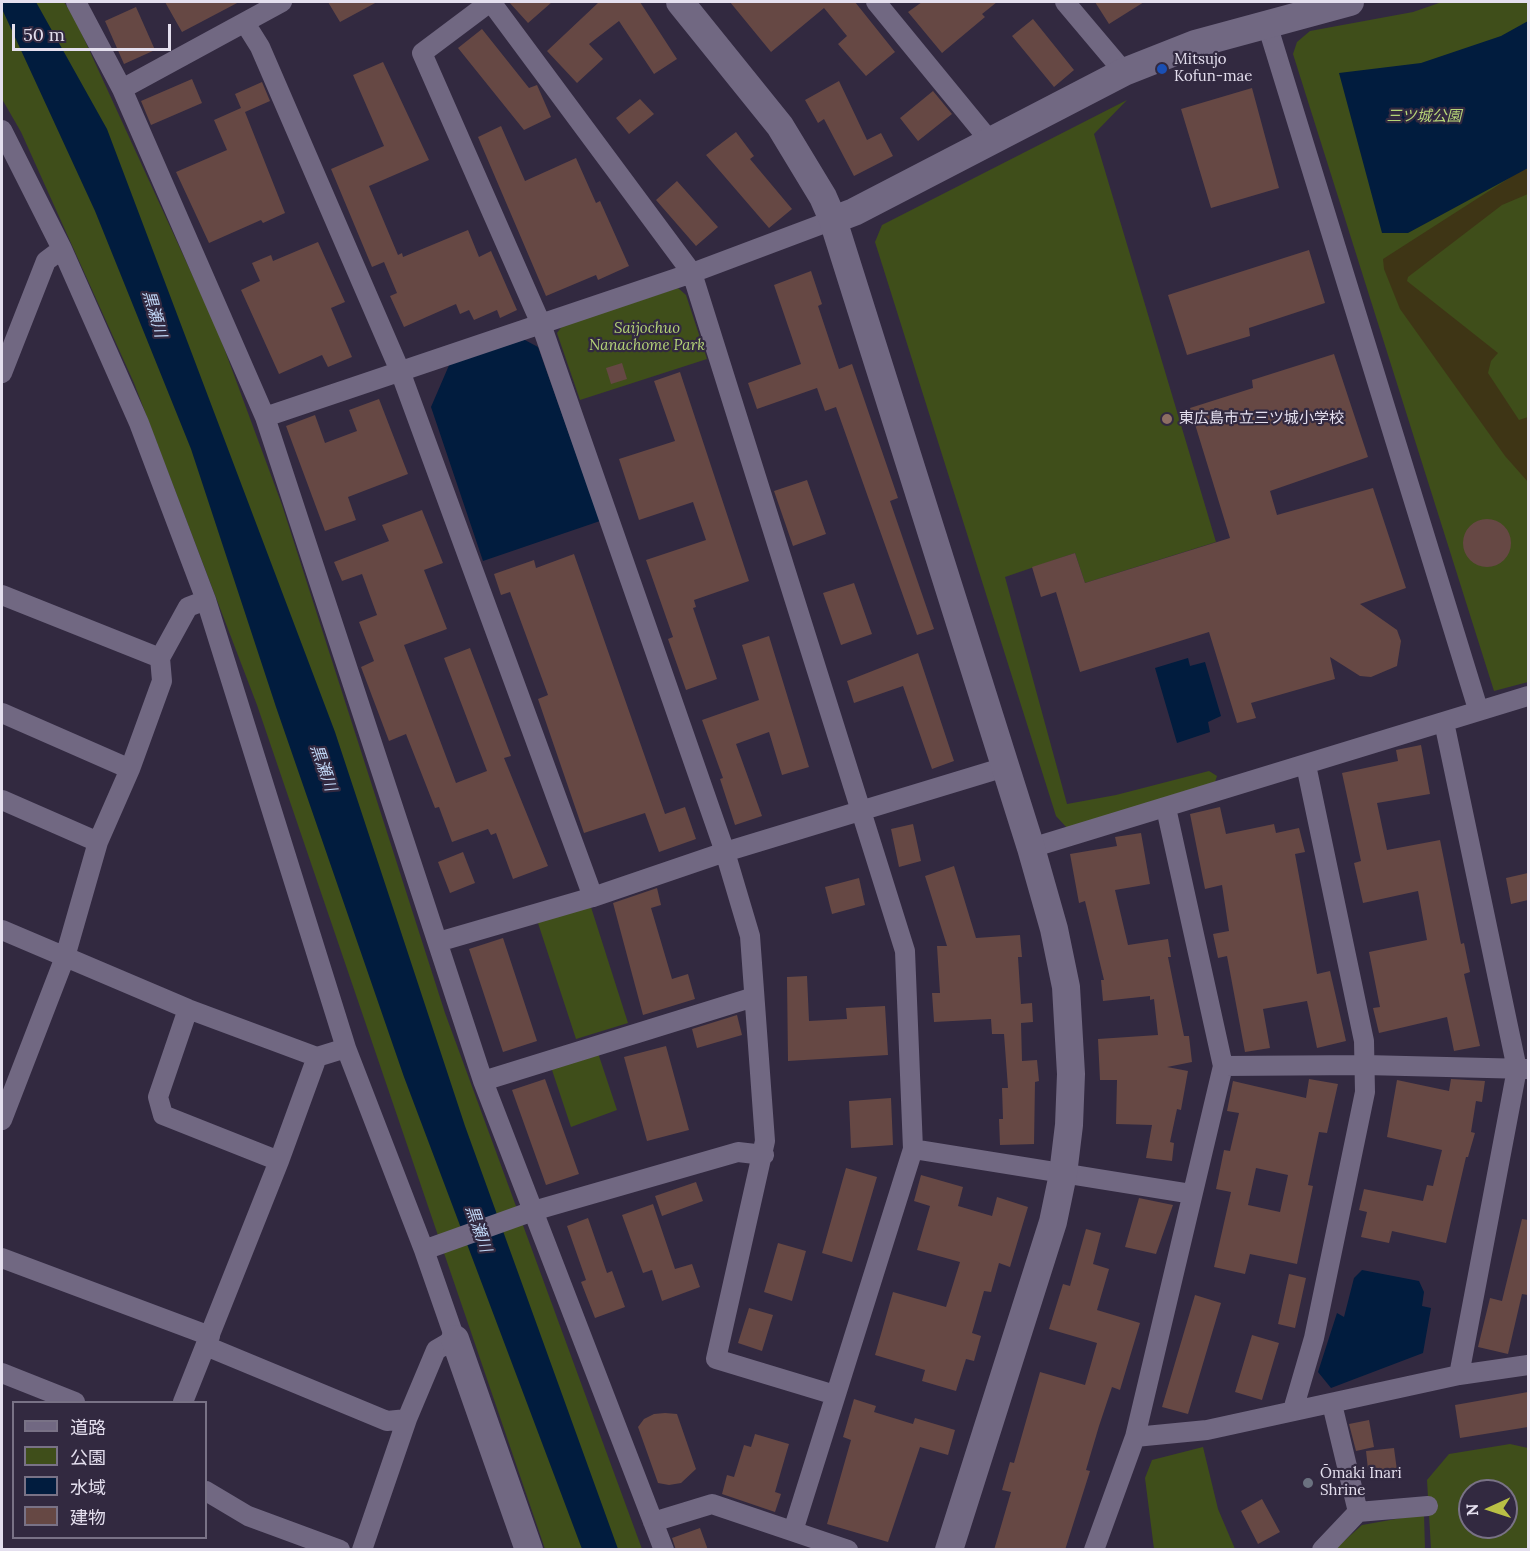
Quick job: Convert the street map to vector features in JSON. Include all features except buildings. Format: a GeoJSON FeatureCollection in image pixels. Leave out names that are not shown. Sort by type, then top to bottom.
{"type":"FeatureCollection","features":[{"type":"Feature","properties":{"kind":"street"},"geometry":{"type":"LineString","coordinates":[[76,2],[122,89],[265,417],[483,1081],[530,1212],[664,1550]]}},
{"type":"Feature","properties":{"kind":"street"},"geometry":{"type":"LineString","coordinates":[[122,89],[282,2]]}},
{"type":"Feature","properties":{"kind":"street"},"geometry":{"type":"LineString","coordinates":[[793,1531],[913,1149],[906,951],[692,273],[490,2],[422,53],[541,324],[725,852],[750,936],[765,1141],[764,1155],[716,1359],[835,1395]]}},
{"type":"Feature","properties":{"kind":"street"},"geometry":{"type":"LineString","coordinates":[[680,2],[780,126],[823,197],[833,220],[1031,848],[1054,929],[1066,987],[1071,1074],[1069,1125],[1063,1174],[1053,1222],[949,1550]]}},
{"type":"Feature","properties":{"kind":"street"},"geometry":{"type":"LineString","coordinates":[[876,2],[990,141]]}},
{"type":"Feature","properties":{"kind":"street"},"geometry":{"type":"LineString","coordinates":[[1065,2],[1124,72]]}},
{"type":"Feature","properties":{"kind":"street"},"geometry":{"type":"LineString","coordinates":[[265,417],[692,273],[854,212],[1124,72],[1195,44],[1350,2]]}},
{"type":"Feature","properties":{"kind":"street"},"geometry":{"type":"LineString","coordinates":[[245,23],[260,47],[400,371],[593,897]]}},
{"type":"Feature","properties":{"kind":"street"},"geometry":{"type":"LineString","coordinates":[[1268,24],[1478,709]]}},
{"type":"Feature","properties":{"kind":"street"},"geometry":{"type":"LineString","coordinates":[[2,130],[9,155],[62,249],[139,423],[206,600],[346,1048],[429,1248],[455,1339],[529,1550]]}},
{"type":"Feature","properties":{"kind":"street"},"geometry":{"type":"LineString","coordinates":[[2,373],[46,261],[62,249]]}},
{"type":"Feature","properties":{"kind":"street"},"geometry":{"type":"LineString","coordinates":[[2,595],[160,658]]}},
{"type":"Feature","properties":{"kind":"street"},"geometry":{"type":"LineString","coordinates":[[2,1120],[65,957],[98,842],[130,769],[162,681],[160,658],[188,607],[206,600]]}},
{"type":"Feature","properties":{"kind":"street"},"geometry":{"type":"LineString","coordinates":[[1031,848],[1306,765],[1444,722],[1478,709],[1528,696]]}},
{"type":"Feature","properties":{"kind":"street"},"geometry":{"type":"LineString","coordinates":[[2,713],[130,769]]}},
{"type":"Feature","properties":{"kind":"street"},"geometry":{"type":"LineString","coordinates":[[1444,722],[1523,1069],[1459,1375]]}},
{"type":"Feature","properties":{"kind":"street"},"geometry":{"type":"LineString","coordinates":[[1293,1410],[1314,1338],[1365,1092],[1364,1041],[1306,765]]}},
{"type":"Feature","properties":{"kind":"street"},"geometry":{"type":"LineString","coordinates":[[438,942],[593,897],[725,852],[1005,766]]}},
{"type":"Feature","properties":{"kind":"street"},"geometry":{"type":"LineString","coordinates":[[2,800],[98,842]]}},
{"type":"Feature","properties":{"kind":"street"},"geometry":{"type":"LineString","coordinates":[[1094,1550],[1135,1437],[1223,1066],[1166,808]]}},
{"type":"Feature","properties":{"kind":"street"},"geometry":{"type":"LineString","coordinates":[[2,930],[188,1009],[316,1057],[346,1048]]}},
{"type":"Feature","properties":{"kind":"street"},"geometry":{"type":"LineString","coordinates":[[483,1081],[754,997]]}},
{"type":"Feature","properties":{"kind":"street"},"geometry":{"type":"LineString","coordinates":[[188,1009],[158,1097],[164,1115],[279,1161]]}},
{"type":"Feature","properties":{"kind":"street"},"geometry":{"type":"LineString","coordinates":[[183,1401],[279,1161],[316,1057]]}},
{"type":"Feature","properties":{"kind":"street"},"geometry":{"type":"LineString","coordinates":[[1223,1066],[1365,1065],[1523,1069]]}},
{"type":"Feature","properties":{"kind":"street"},"geometry":{"type":"LineString","coordinates":[[913,1149],[1049,1169],[1063,1174],[1192,1194]]}},
{"type":"Feature","properties":{"kind":"street"},"geometry":{"type":"LineString","coordinates":[[429,1248],[530,1212],[738,1152],[764,1155]]}},
{"type":"Feature","properties":{"kind":"street"},"geometry":{"type":"LineString","coordinates":[[2,1258],[208,1341],[387,1421],[407,1419]]}},
{"type":"Feature","properties":{"kind":"street"},"geometry":{"type":"LineString","coordinates":[[362,1550],[407,1419],[436,1350],[455,1339]]}},
{"type":"Feature","properties":{"kind":"street"},"geometry":{"type":"LineString","coordinates":[[1135,1437],[1207,1430],[1459,1375],[1528,1365]]}},
{"type":"Feature","properties":{"kind":"street"},"geometry":{"type":"LineString","coordinates":[[2,1373],[72,1401]]}},
{"type":"Feature","properties":{"kind":"street"},"geometry":{"type":"LineString","coordinates":[[1332,1404],[1358,1512]]}},
{"type":"Feature","properties":{"kind":"street"},"geometry":{"type":"LineString","coordinates":[[207,1492],[248,1516],[340,1550]]}},
{"type":"Feature","properties":{"kind":"street"},"geometry":{"type":"LineString","coordinates":[[653,1522],[712,1504],[848,1550]]}},
{"type":"Feature","properties":{"kind":"street"},"geometry":{"type":"LineString","coordinates":[[1322,1550],[1358,1512],[1428,1506]]}},
{"type":"Feature","properties":{"kind":"green space"},"geometry":{"type":"Polygon","coordinates":[[[2,2],[64,2],[75,19],[217,329],[282,505],[445,1013],[642,1549],[545,1549],[257,705],[134,383],[21,132],[2,99],[2,2]]]}},
{"type":"Feature","properties":{"kind":"green space","name":"三ツ城公園"},"geometry":{"type":"Polygon","coordinates":[[[1442,2],[1528,2],[1528,682],[1494,691],[1293,54],[1297,42],[1310,31],[1413,12],[1442,2]]]}},
{"type":"Feature","properties":{"kind":"green space"},"geometry":{"type":"Polygon","coordinates":[[[1127,100],[1094,134],[1216,542],[1085,583],[1075,553],[1005,577],[1067,804],[1116,795],[1209,771],[1217,776],[1215,782],[1067,828],[1056,816],[875,242],[882,225],[1127,100]]]}},
{"type":"Feature","properties":{"kind":"green space","name":"Saijochuo Nanachome Park"},"geometry":{"type":"Polygon","coordinates":[[[678,288],[686,295],[707,359],[580,400],[557,333],[563,325],[678,288]]]}},
{"type":"Feature","properties":{"kind":"green space"},"geometry":{"type":"Polygon","coordinates":[[[590,904],[628,1023],[576,1039],[537,920],[590,904]]]}},
{"type":"Feature","properties":{"kind":"green space"},"geometry":{"type":"Polygon","coordinates":[[[598,1053],[617,1110],[571,1127],[551,1067],[598,1053]]]}},
{"type":"Feature","properties":{"kind":"green space"},"geometry":{"type":"Polygon","coordinates":[[[1510,1444],[1528,1448],[1528,1549],[1431,1549],[1427,1480],[1449,1454],[1510,1444]]]}},
{"type":"Feature","properties":{"kind":"green space"},"geometry":{"type":"Polygon","coordinates":[[[1203,1447],[1218,1509],[1235,1549],[1154,1549],[1145,1478],[1152,1460],[1203,1447]]]}},
{"type":"Feature","properties":{"kind":"green space"},"geometry":{"type":"Polygon","coordinates":[[[1424,1514],[1425,1549],[1334,1550],[1362,1525],[1424,1514]]]}},
{"type":"Feature","properties":{"kind":"sand"},"geometry":{"type":"Polygon","coordinates":[[[1528,166],[1528,194],[1502,205],[1408,277],[1407,281],[1498,353],[1491,361],[1488,373],[1519,420],[1528,417],[1528,482],[1505,456],[1400,309],[1384,269],[1383,259],[1528,166]]]}},
{"type":"Feature","properties":{"kind":"water","name":"黒瀬川"},"geometry":{"type":"Polygon","coordinates":[[[2,2],[36,2],[107,129],[335,732],[465,1126],[618,1549],[582,1549],[404,1077],[276,707],[191,449],[95,211],[2,9],[2,2]]]}},
{"type":"Feature","properties":{"kind":"water"},"geometry":{"type":"Polygon","coordinates":[[[1528,21],[1528,168],[1408,233],[1382,233],[1339,73],[1421,63],[1501,36],[1528,21]]]}},
{"type":"Feature","properties":{"kind":"water"},"geometry":{"type":"Polygon","coordinates":[[[523,339],[538,347],[600,521],[483,561],[431,407],[450,363],[523,339]]]}},
{"type":"Feature","properties":{"kind":"water"},"geometry":{"type":"Polygon","coordinates":[[[1188,658],[1190,666],[1205,662],[1221,716],[1208,722],[1210,732],[1177,743],[1155,668],[1188,658]]]}},
{"type":"Feature","properties":{"kind":"water"},"geometry":{"type":"Polygon","coordinates":[[[1362,1270],[1419,1281],[1424,1292],[1422,1306],[1431,1308],[1423,1353],[1331,1388],[1318,1372],[1337,1313],[1344,1317],[1354,1278],[1362,1270]]]}},
{"type":"Feature","properties":{"kind":"place","name":"Mitsujo Kofun-mae"},"geometry":{"type":"Point","coordinates":[1162,69]}},
{"type":"Feature","properties":{"kind":"place","name":"東広島市立三ツ城小学校"},"geometry":{"type":"Point","coordinates":[1167,419]}},
{"type":"Feature","properties":{"kind":"place","name":"Ōmaki Inari Shrine"},"geometry":{"type":"Point","coordinates":[1308,1483]}}]}
